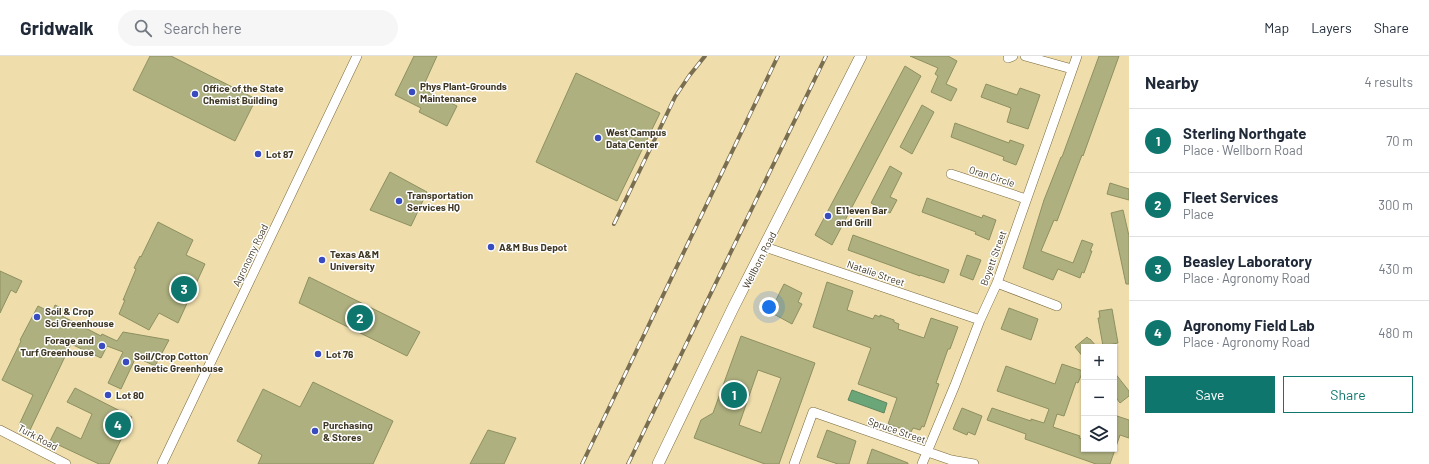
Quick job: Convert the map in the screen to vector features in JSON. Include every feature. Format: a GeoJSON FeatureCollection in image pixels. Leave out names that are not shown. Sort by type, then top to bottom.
{"type":"FeatureCollection","features":[{"type":"Feature","properties":{"kind":"main road","name":"Wellborn Road"},"geometry":{"type":"LineString","coordinates":[[658,464],[734,308],[861,56]]}},
{"type":"Feature","properties":{"kind":"street","name":"Agronomy Road"},"geometry":{"type":"LineString","coordinates":[[162,464],[357,56]]}},
{"type":"Feature","properties":{"kind":"street"},"geometry":{"type":"LineString","coordinates":[[1025,56],[1072,69]]}},
{"type":"Feature","properties":{"kind":"street","name":"Boyett Street"},"geometry":{"type":"LineString","coordinates":[[922,464],[955,386],[980,320],[997,282],[1077,56]]}},
{"type":"Feature","properties":{"kind":"street","name":"Oran Circle"},"geometry":{"type":"LineString","coordinates":[[951,174],[1026,199]]}},
{"type":"Feature","properties":{"kind":"street","name":"Natalie Street"},"geometry":{"type":"LineString","coordinates":[[765,247],[980,320]]}},
{"type":"Feature","properties":{"kind":"street"},"geometry":{"type":"LineString","coordinates":[[997,282],[1057,306]]}},
{"type":"Feature","properties":{"kind":"street","name":"Spruce Street"},"geometry":{"type":"LineString","coordinates":[[794,464],[813,412],[951,460],[974,464]]}},
{"type":"Feature","properties":{"kind":"street","name":"Turk Road"},"geometry":{"type":"LineString","coordinates":[[0,430],[66,464]]}},
{"type":"Feature","properties":{"kind":"shaded area"},"geometry":{"type":"Polygon","coordinates":[[[852,390],[887,403],[884,413],[848,400],[852,390]]]}},
{"type":"Feature","properties":{"kind":"building","name":"Office of the State Chemist Building"},"geometry":{"type":"Polygon","coordinates":[[[150,56],[171,56],[256,99],[235,141],[133,90],[150,56]]]}},
{"type":"Feature","properties":{"kind":"building","name":"Phys Plant-Grounds Maintenance"},"geometry":{"type":"Polygon","coordinates":[[[414,56],[437,56],[422,89],[457,106],[447,126],[419,112],[421,108],[395,95],[414,56]]]}},
{"type":"Feature","properties":{"kind":"building"},"geometry":{"type":"Polygon","coordinates":[[[910,56],[948,56],[957,61],[946,84],[957,89],[951,101],[931,92],[938,76],[935,74],[938,68],[910,56]]]}},
{"type":"Feature","properties":{"kind":"building"},"geometry":{"type":"Polygon","coordinates":[[[1099,56],[1119,56],[1083,156],[1082,155],[1057,221],[1054,220],[1041,251],[1073,263],[1082,240],[1093,244],[1090,251],[1092,251],[1084,273],[1082,272],[1080,278],[1058,269],[1053,280],[1023,268],[1044,200],[1062,157],[1099,56]]]}},
{"type":"Feature","properties":{"kind":"building"},"geometry":{"type":"Polygon","coordinates":[[[905,66],[921,76],[832,245],[815,235],[905,66]]]}},
{"type":"Feature","properties":{"kind":"building","name":"West Campus Data Center"},"geometry":{"type":"Polygon","coordinates":[[[576,73],[660,113],[617,201],[536,162],[576,73]]]}},
{"type":"Feature","properties":{"kind":"building"},"geometry":{"type":"Polygon","coordinates":[[[986,84],[1017,95],[1020,88],[1040,95],[1028,129],[1007,122],[1011,108],[981,97],[986,84]]]}},
{"type":"Feature","properties":{"kind":"building"},"geometry":{"type":"Polygon","coordinates":[[[922,105],[934,112],[912,154],[900,147],[922,105]]]}},
{"type":"Feature","properties":{"kind":"building"},"geometry":{"type":"Polygon","coordinates":[[[955,123],[1009,143],[1010,140],[1024,145],[1016,165],[1003,160],[1004,157],[951,137],[955,123]]]}},
{"type":"Feature","properties":{"kind":"building"},"geometry":{"type":"Polygon","coordinates":[[[890,166],[902,173],[890,197],[897,200],[890,213],[871,203],[890,166]]]}},
{"type":"Feature","properties":{"kind":"building","name":"Transportation Services HQ"},"geometry":{"type":"Polygon","coordinates":[[[390,172],[427,192],[411,226],[370,210],[390,172]]]}},
{"type":"Feature","properties":{"kind":"building"},"geometry":{"type":"Polygon","coordinates":[[[1110,183],[1129,189],[1129,200],[1107,194],[1110,183]]]}},
{"type":"Feature","properties":{"kind":"building"},"geometry":{"type":"Polygon","coordinates":[[[927,198],[982,218],[983,215],[996,220],[989,240],[975,234],[976,232],[922,212],[927,198]]]}},
{"type":"Feature","properties":{"kind":"building"},"geometry":{"type":"Polygon","coordinates":[[[1123,210],[1129,236],[1129,284],[1126,284],[1111,213],[1123,210]]]}},
{"type":"Feature","properties":{"kind":"building"},"geometry":{"type":"Polygon","coordinates":[[[158,222],[193,240],[186,255],[205,264],[178,323],[159,313],[149,330],[119,314],[125,300],[123,300],[136,269],[134,268],[158,222]]]}},
{"type":"Feature","properties":{"kind":"building"},"geometry":{"type":"Polygon","coordinates":[[[853,235],[949,270],[944,283],[848,250],[853,235]]]}},
{"type":"Feature","properties":{"kind":"building"},"geometry":{"type":"Polygon","coordinates":[[[967,255],[981,260],[973,280],[960,275],[967,255]]]}},
{"type":"Feature","properties":{"kind":"building"},"geometry":{"type":"Polygon","coordinates":[[[0,271],[22,281],[16,293],[11,290],[0,313],[0,271]]]}},
{"type":"Feature","properties":{"kind":"building"},"geometry":{"type":"Polygon","coordinates":[[[309,277],[420,332],[407,356],[299,303],[309,277]]]}},
{"type":"Feature","properties":{"kind":"building"},"geometry":{"type":"Polygon","coordinates":[[[827,282],[853,291],[847,310],[873,319],[875,315],[880,317],[880,315],[894,320],[894,322],[899,324],[898,329],[924,338],[931,318],[958,327],[950,349],[948,349],[936,383],[939,384],[924,427],[922,426],[920,430],[913,428],[911,432],[888,424],[897,398],[858,384],[871,348],[813,327],[827,282]]]}},
{"type":"Feature","properties":{"kind":"building"},"geometry":{"type":"Polygon","coordinates":[[[784,284],[802,293],[798,302],[802,304],[792,324],[770,312],[784,284]]]}},
{"type":"Feature","properties":{"kind":"building"},"geometry":{"type":"Polygon","coordinates":[[[55,305],[63,309],[60,315],[101,336],[102,334],[117,341],[123,332],[169,340],[155,366],[136,357],[121,389],[108,383],[123,352],[107,346],[101,358],[71,344],[30,430],[19,425],[33,395],[2,380],[21,341],[20,340],[38,306],[52,313],[55,305]]]}},
{"type":"Feature","properties":{"kind":"building"},"geometry":{"type":"Polygon","coordinates":[[[1009,308],[1038,319],[1031,340],[1001,329],[1009,308]]]}},
{"type":"Feature","properties":{"kind":"building"},"geometry":{"type":"Polygon","coordinates":[[[1112,309],[1118,343],[1103,344],[1098,318],[1100,318],[1099,311],[1112,309]]]}},
{"type":"Feature","properties":{"kind":"building"},"geometry":{"type":"Polygon","coordinates":[[[741,336],[815,363],[779,464],[765,464],[694,438],[701,420],[713,413],[741,336]],[[758,370],[739,425],[761,433],[781,378],[758,370]]]}},
{"type":"Feature","properties":{"kind":"building"},"geometry":{"type":"Polygon","coordinates":[[[1087,337],[1094,344],[1081,344],[1081,354],[1075,347],[1087,337]]]}},
{"type":"Feature","properties":{"kind":"building"},"geometry":{"type":"Polygon","coordinates":[[[1062,364],[1081,370],[1081,376],[1078,383],[1076,382],[1064,416],[1057,414],[1053,427],[1080,436],[1081,452],[1114,452],[1110,464],[1096,464],[1025,439],[1026,434],[987,420],[992,408],[1031,421],[1031,419],[1044,423],[1049,409],[997,391],[1006,366],[1055,384],[1062,364]]]}},
{"type":"Feature","properties":{"kind":"building"},"geometry":{"type":"Polygon","coordinates":[[[1117,376],[1129,391],[1129,396],[1120,403],[1117,399],[1117,376]]]}},
{"type":"Feature","properties":{"kind":"building","name":"Purchasing & Stores"},"geometry":{"type":"Polygon","coordinates":[[[313,382],[393,421],[373,464],[258,464],[262,455],[237,441],[263,389],[300,407],[313,382]]]}},
{"type":"Feature","properties":{"kind":"building"},"geometry":{"type":"Polygon","coordinates":[[[75,388],[132,417],[109,464],[99,464],[50,441],[57,427],[81,439],[92,414],[67,402],[75,388]]]}},
{"type":"Feature","properties":{"kind":"building"},"geometry":{"type":"Polygon","coordinates":[[[962,408],[982,416],[975,435],[968,432],[967,435],[953,429],[962,408]]]}},
{"type":"Feature","properties":{"kind":"building"},"geometry":{"type":"Polygon","coordinates":[[[1117,416],[1129,420],[1129,438],[1120,435],[1117,444],[1117,416]]]}},
{"type":"Feature","properties":{"kind":"building"},"geometry":{"type":"Polygon","coordinates":[[[488,430],[516,438],[504,464],[470,464],[488,430]]]}},
{"type":"Feature","properties":{"kind":"building"},"geometry":{"type":"Polygon","coordinates":[[[827,430],[856,441],[849,464],[838,464],[817,457],[827,430]]]}},
{"type":"Feature","properties":{"kind":"building"},"geometry":{"type":"Polygon","coordinates":[[[872,449],[908,463],[908,464],[867,464],[872,449]]]}},
{"type":"Feature","properties":{"kind":"railway"},"geometry":{"type":"LineString","coordinates":[[614,224],[675,97],[705,56]]}},
{"type":"Feature","properties":{"kind":"railway"},"geometry":{"type":"LineString","coordinates":[[582,464],[778,56]]}},
{"type":"Feature","properties":{"kind":"railway"},"geometry":{"type":"LineString","coordinates":[[628,464],[826,56]]}},
{"type":"Feature","properties":{"kind":"place","name":"Phys Plant-Grounds Maintenance"},"geometry":{"type":"Point","coordinates":[412,92]}},
{"type":"Feature","properties":{"kind":"place","name":"Office of the State Chemist Building"},"geometry":{"type":"Point","coordinates":[195,94]}},
{"type":"Feature","properties":{"kind":"place","name":"West Campus Data Center"},"geometry":{"type":"Point","coordinates":[598,138]}},
{"type":"Feature","properties":{"kind":"place","name":"Lot 87"},"geometry":{"type":"Point","coordinates":[258,154]}},
{"type":"Feature","properties":{"kind":"place","name":"Transportation Services HQ"},"geometry":{"type":"Point","coordinates":[399,201]}},
{"type":"Feature","properties":{"kind":"place","name":"E11even Bar and Grill"},"geometry":{"type":"Point","coordinates":[828,216]}},
{"type":"Feature","properties":{"kind":"place","name":"A&M Bus Depot"},"geometry":{"type":"Point","coordinates":[491,247]}},
{"type":"Feature","properties":{"kind":"place","name":"Texas A&M University"},"geometry":{"type":"Point","coordinates":[322,260]}},
{"type":"Feature","properties":{"kind":"place","name":"Beasley Laboratory"},"geometry":{"type":"Point","coordinates":[184,289]}},
{"type":"Feature","properties":{"kind":"place","name":"Soil & Crop Sci Greenhouse"},"geometry":{"type":"Point","coordinates":[37,317]}},
{"type":"Feature","properties":{"kind":"place","name":"Fleet Services"},"geometry":{"type":"Point","coordinates":[360,318]}},
{"type":"Feature","properties":{"kind":"place","name":"Forage and Turf Greenhouse"},"geometry":{"type":"Point","coordinates":[102,346]}},
{"type":"Feature","properties":{"kind":"place","name":"Lot 76"},"geometry":{"type":"Point","coordinates":[318,354]}},
{"type":"Feature","properties":{"kind":"place","name":"Soil/Crop Cotton Genetic Greenhouse"},"geometry":{"type":"Point","coordinates":[126,362]}},
{"type":"Feature","properties":{"kind":"place","name":"Lot 80"},"geometry":{"type":"Point","coordinates":[108,395]}},
{"type":"Feature","properties":{"kind":"place","name":"Sterling Northgate"},"geometry":{"type":"Point","coordinates":[734,395]}},
{"type":"Feature","properties":{"kind":"place","name":"Agronomy Field Lab"},"geometry":{"type":"Point","coordinates":[118,425]}},
{"type":"Feature","properties":{"kind":"place","name":"Purchasing & Stores"},"geometry":{"type":"Point","coordinates":[315,431]}}]}
